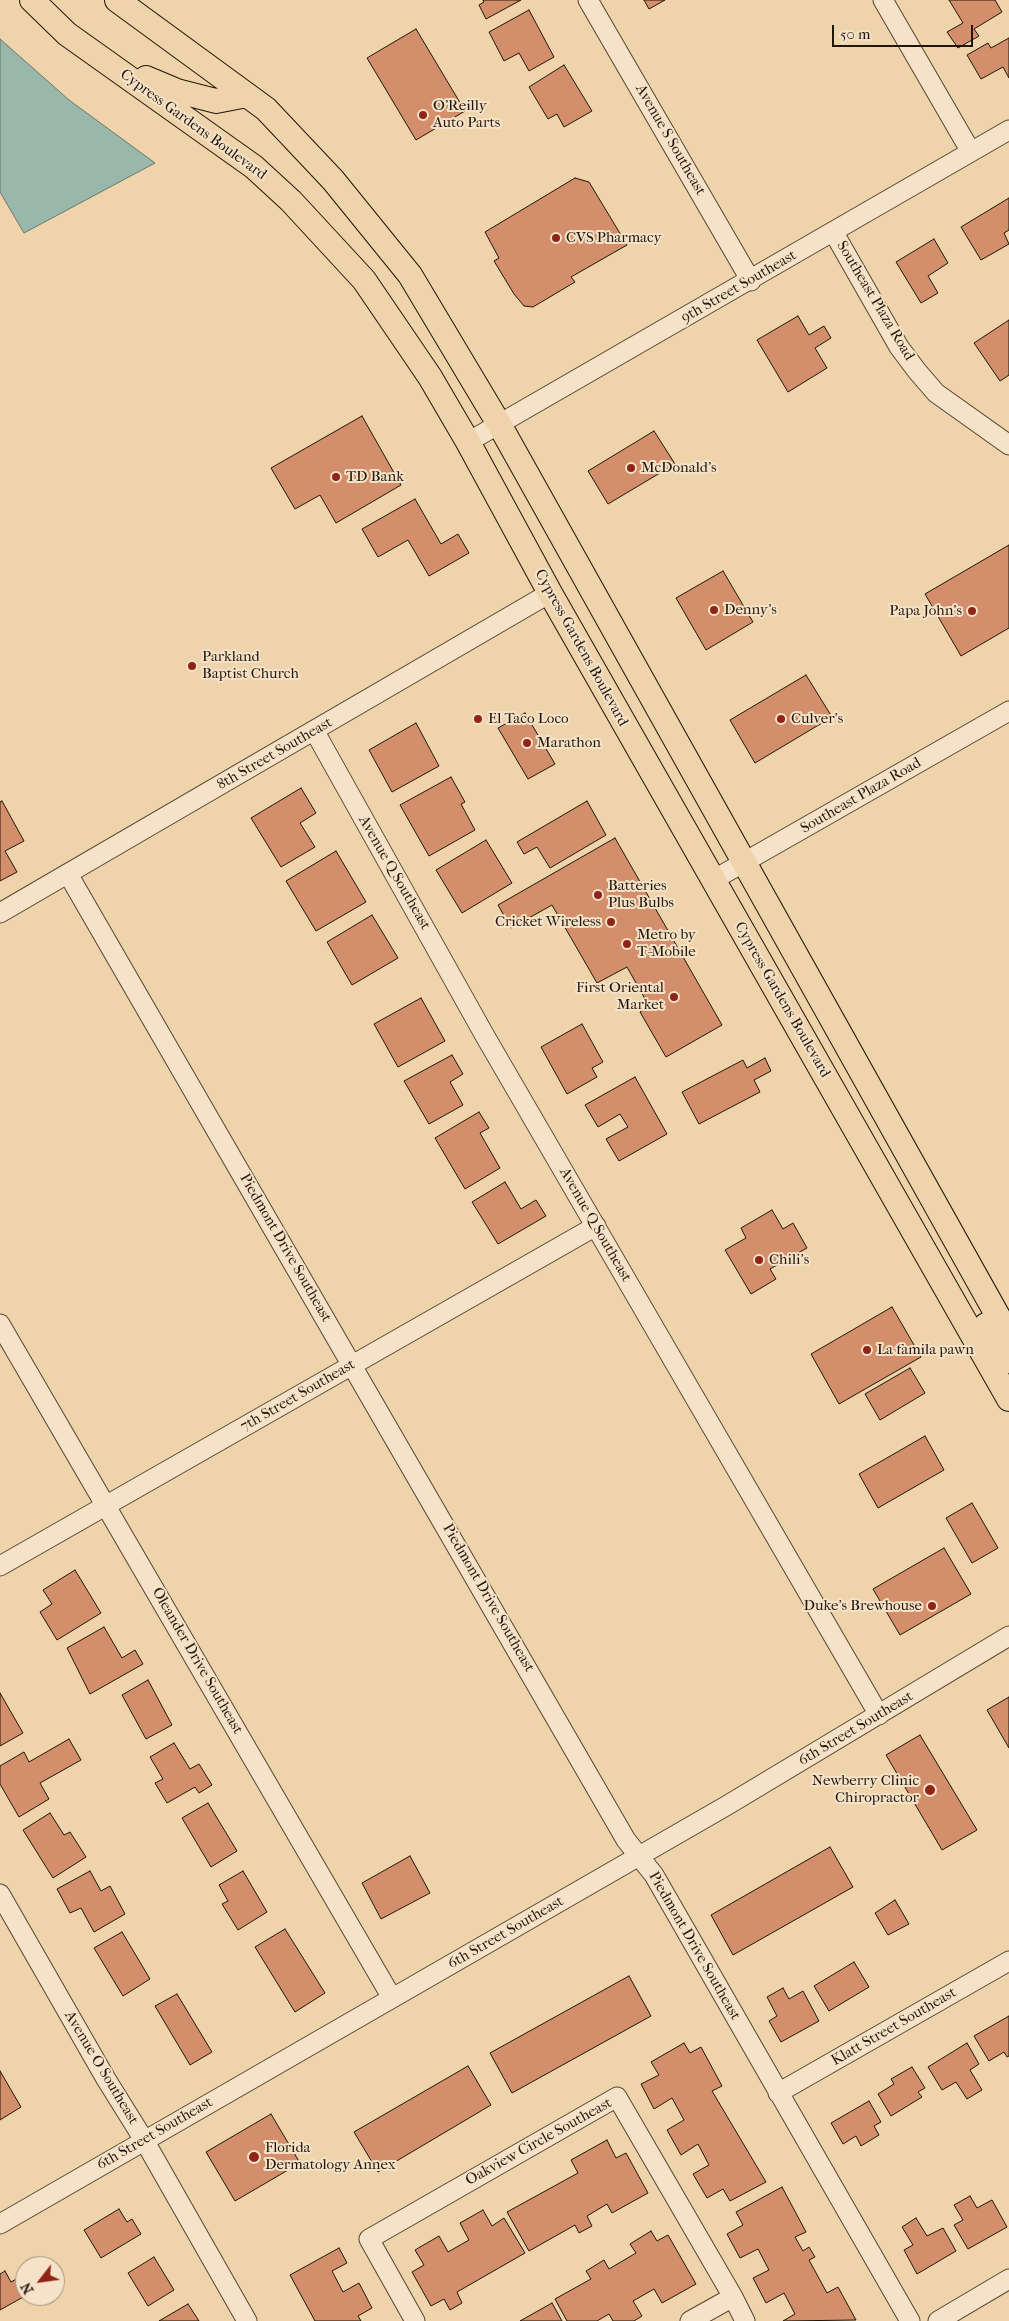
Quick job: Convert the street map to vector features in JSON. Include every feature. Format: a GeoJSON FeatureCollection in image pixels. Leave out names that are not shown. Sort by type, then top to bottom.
{"type":"FeatureCollection","features":[{"type":"Feature","properties":{"kind":"main road","name":"Cypress Gardens Boulevard"},"geometry":{"type":"LineString","coordinates":[[32,0],[67,34],[254,168],[291,201],[364,280],[430,377],[468,442],[550,593],[1009,1399]]}},
{"type":"Feature","properties":{"kind":"main road"},"geometry":{"type":"LineString","coordinates":[[117,0],[266,109],[333,180],[410,275],[500,424],[630,661],[1009,1336]]}},
{"type":"Feature","properties":{"kind":"main road"},"geometry":{"type":"LineString","coordinates":[[67,34],[135,74],[177,91],[216,101],[247,95]]}},
{"type":"Feature","properties":{"kind":"main road"},"geometry":{"type":"LineString","coordinates":[[550,593],[562,598],[569,605],[602,652],[614,659],[630,661]]}},
{"type":"Feature","properties":{"kind":"main road"},"geometry":{"type":"LineString","coordinates":[[848,1116],[866,1133],[911,1186],[925,1186]]}},
{"type":"Feature","properties":{"kind":"main road"},"geometry":{"type":"LineString","coordinates":[[916,1235],[926,1238],[946,1258],[1009,1361]]}},
{"type":"Feature","properties":{"kind":"street","name":"Avenue S Southeast"},"geometry":{"type":"LineString","coordinates":[[588,0],[751,281]]}},
{"type":"Feature","properties":{"kind":"street"},"geometry":{"type":"LineString","coordinates":[[883,0],[970,152]]}},
{"type":"Feature","properties":{"kind":"street","name":"9th Street Southeast"},"geometry":{"type":"LineString","coordinates":[[468,442],[751,281],[1009,130]]}},
{"type":"Feature","properties":{"kind":"street","name":"Southeast Plaza Road"},"geometry":{"type":"LineString","coordinates":[[834,233],[916,371],[936,393],[1005,437]]}},
{"type":"Feature","properties":{"kind":"street","name":"8th Street Southeast"},"geometry":{"type":"LineString","coordinates":[[0,913],[315,732],[550,593]]}},
{"type":"Feature","properties":{"kind":"street","name":"Southeast Plaza Road"},"geometry":{"type":"LineString","coordinates":[[713,880],[1009,711]]}},
{"type":"Feature","properties":{"kind":"street","name":"Avenue Q Southeast"},"geometry":{"type":"LineString","coordinates":[[315,732],[485,1036],[879,1716]]}},
{"type":"Feature","properties":{"kind":"street","name":"Piedmont Drive Southeast"},"geometry":{"type":"LineString","coordinates":[[68,874],[626,1840],[654,1875],[910,2321]]}},
{"type":"Feature","properties":{"kind":"street","name":"7th Street Southeast"},"geometry":{"type":"LineString","coordinates":[[0,1566],[596,1226]]}},
{"type":"Feature","properties":{"kind":"street","name":"Oleander Drive Southeast"},"geometry":{"type":"LineString","coordinates":[[0,1324],[392,1998]]}},
{"type":"Feature","properties":{"kind":"street","name":"6th Street Southeast"},"geometry":{"type":"LineString","coordinates":[[0,2224],[640,1856],[879,1716],[1009,1636]]}},
{"type":"Feature","properties":{"kind":"street","name":"Avenue O Southeast"},"geometry":{"type":"LineString","coordinates":[[0,1894],[106,2079],[144,2140],[246,2321]]}},
{"type":"Feature","properties":{"kind":"street","name":"Klatt Street Southeast"},"geometry":{"type":"LineString","coordinates":[[778,2093],[1009,1961]]}},
{"type":"Feature","properties":{"kind":"street","name":"Oakview Circle Southeast"},"geometry":{"type":"LineString","coordinates":[[415,2321],[369,2239],[617,2097],[745,2321]]}},
{"type":"Feature","properties":{"kind":"street"},"geometry":{"type":"LineString","coordinates":[[938,2321],[1009,2279]]}},
{"type":"Feature","properties":{"kind":"street"},"geometry":{"type":"LineString","coordinates":[[690,2321],[732,2297]]}},
{"type":"Feature","properties":{"kind":"shaded area"},"geometry":{"type":"Polygon","coordinates":[[[0,39],[69,100],[155,163],[24,233],[0,192],[0,39]]]}},
{"type":"Feature","properties":{"kind":"building"},"geometry":{"type":"Polygon","coordinates":[[[483,0],[521,0],[486,19],[479,5],[484,2],[483,0]]]}},
{"type":"Feature","properties":{"kind":"building"},"geometry":{"type":"Polygon","coordinates":[[[644,0],[665,0],[649,9],[644,0]]]}},
{"type":"Feature","properties":{"kind":"building"},"geometry":{"type":"Polygon","coordinates":[[[949,0],[995,0],[1002,12],[974,29],[979,36],[958,48],[947,32],[963,23],[949,0]]]}},
{"type":"Feature","properties":{"kind":"building"},"geometry":{"type":"Polygon","coordinates":[[[529,10],[554,57],[529,71],[519,53],[504,61],[489,32],[529,10]]]}},
{"type":"Feature","properties":{"kind":"building"},"geometry":{"type":"Polygon","coordinates":[[[416,29],[465,111],[416,140],[367,58],[416,29]]]}},
{"type":"Feature","properties":{"kind":"building"},"geometry":{"type":"Polygon","coordinates":[[[1009,38],[1009,78],[1003,67],[981,79],[967,55],[988,43],[991,48],[1009,38]]]}},
{"type":"Feature","properties":{"kind":"building"},"geometry":{"type":"Polygon","coordinates":[[[564,65],[592,111],[564,127],[557,114],[548,119],[529,87],[564,65]]]}},
{"type":"Feature","properties":{"kind":"building","name":"CVS Pharmacy"},"geometry":{"type":"Polygon","coordinates":[[[575,178],[589,182],[627,245],[571,277],[575,282],[533,307],[524,306],[514,294],[494,261],[499,258],[485,232],[575,178]]]}},
{"type":"Feature","properties":{"kind":"building"},"geometry":{"type":"Polygon","coordinates":[[[1009,198],[1009,230],[1004,233],[1009,244],[981,260],[961,227],[1009,198]]]}},
{"type":"Feature","properties":{"kind":"building"},"geometry":{"type":"Polygon","coordinates":[[[934,239],[948,263],[928,276],[938,293],[921,303],[896,262],[934,239]]]}},
{"type":"Feature","properties":{"kind":"building"},"geometry":{"type":"Polygon","coordinates":[[[798,316],[809,335],[824,326],[831,338],[815,348],[827,368],[788,392],[757,340],[798,316]]]}},
{"type":"Feature","properties":{"kind":"building"},"geometry":{"type":"Polygon","coordinates":[[[1009,320],[1009,375],[1000,381],[974,343],[1009,320]]]}},
{"type":"Feature","properties":{"kind":"building","name":"TD Bank"},"geometry":{"type":"Polygon","coordinates":[[[362,416],[401,485],[336,523],[320,495],[295,509],[271,468],[362,416]]]}},
{"type":"Feature","properties":{"kind":"building","name":"McDonald's"},"geometry":{"type":"Polygon","coordinates":[[[654,431],[675,464],[608,504],[588,471],[654,431]]]}},
{"type":"Feature","properties":{"kind":"building"},"geometry":{"type":"Polygon","coordinates":[[[415,499],[441,544],[458,534],[469,553],[429,576],[408,540],[378,557],[362,529],[415,499]]]}},
{"type":"Feature","properties":{"kind":"building","name":"Papa John's"},"geometry":{"type":"Polygon","coordinates":[[[1009,545],[1009,628],[961,656],[925,594],[1009,545]]]}},
{"type":"Feature","properties":{"kind":"building","name":"Denny's"},"geometry":{"type":"Polygon","coordinates":[[[723,571],[753,622],[706,650],[676,598],[723,571]]]}},
{"type":"Feature","properties":{"kind":"building","name":"Culver's"},"geometry":{"type":"Polygon","coordinates":[[[806,675],[832,717],[755,763],[730,720],[806,675]]]}},
{"type":"Feature","properties":{"kind":"building"},"geometry":{"type":"Polygon","coordinates":[[[525,713],[555,764],[528,779],[498,728],[525,713]]]}},
{"type":"Feature","properties":{"kind":"building"},"geometry":{"type":"Polygon","coordinates":[[[416,723],[439,766],[392,792],[369,750],[416,723]]]}},
{"type":"Feature","properties":{"kind":"building"},"geometry":{"type":"Polygon","coordinates":[[[451,777],[465,802],[461,804],[475,830],[429,856],[400,805],[451,777]]]}},
{"type":"Feature","properties":{"kind":"building"},"geometry":{"type":"Polygon","coordinates":[[[301,788],[316,813],[300,823],[315,847],[281,867],[251,818],[301,788]]]}},
{"type":"Feature","properties":{"kind":"building"},"geometry":{"type":"Polygon","coordinates":[[[2,801],[24,841],[5,851],[17,872],[0,881],[0,802],[2,801]]]}},
{"type":"Feature","properties":{"kind":"building"},"geometry":{"type":"Polygon","coordinates":[[[587,801],[606,835],[550,868],[537,847],[524,854],[517,842],[587,801]]]}},
{"type":"Feature","properties":{"kind":"building"},"geometry":{"type":"Polygon","coordinates":[[[615,838],[722,1025],[666,1057],[640,1012],[649,1006],[627,967],[597,983],[552,905],[511,928],[498,905],[615,838]]]}},
{"type":"Feature","properties":{"kind":"building"},"geometry":{"type":"Polygon","coordinates":[[[486,840],[512,883],[462,913],[436,870],[486,840]]]}},
{"type":"Feature","properties":{"kind":"building"},"geometry":{"type":"Polygon","coordinates":[[[336,851],[366,902],[316,931],[286,881],[336,851]]]}},
{"type":"Feature","properties":{"kind":"building"},"geometry":{"type":"Polygon","coordinates":[[[372,915],[398,958],[352,985],[327,942],[372,915]]]}},
{"type":"Feature","properties":{"kind":"building"},"geometry":{"type":"Polygon","coordinates":[[[421,998],[445,1041],[398,1067],[374,1024],[421,998]]]}},
{"type":"Feature","properties":{"kind":"building"},"geometry":{"type":"Polygon","coordinates":[[[582,1024],[603,1062],[592,1068],[597,1077],[567,1094],[541,1047],[582,1024]]]}},
{"type":"Feature","properties":{"kind":"building"},"geometry":{"type":"Polygon","coordinates":[[[452,1055],[463,1074],[450,1082],[463,1105],[429,1124],[404,1081],[452,1055]]]}},
{"type":"Feature","properties":{"kind":"building"},"geometry":{"type":"Polygon","coordinates":[[[765,1058],[771,1071],[754,1080],[760,1092],[699,1124],[682,1092],[743,1060],[747,1068],[765,1058]]]}},
{"type":"Feature","properties":{"kind":"building"},"geometry":{"type":"Polygon","coordinates":[[[635,1077],[667,1134],[619,1161],[606,1139],[628,1127],[620,1114],[598,1127],[585,1105],[635,1077]]]}},
{"type":"Feature","properties":{"kind":"building"},"geometry":{"type":"Polygon","coordinates":[[[479,1112],[489,1128],[480,1133],[500,1168],[465,1189],[435,1138],[479,1112]]]}},
{"type":"Feature","properties":{"kind":"building"},"geometry":{"type":"Polygon","coordinates":[[[505,1182],[521,1209],[536,1200],[546,1216],[498,1244],[472,1202],[505,1182]]]}},
{"type":"Feature","properties":{"kind":"building","name":"Chili's"},"geometry":{"type":"Polygon","coordinates":[[[772,1210],[783,1229],[793,1223],[807,1248],[770,1269],[776,1279],[751,1294],[725,1250],[746,1238],[741,1228],[772,1210]]]}},
{"type":"Feature","properties":{"kind":"building"},"geometry":{"type":"Polygon","coordinates":[[[892,1307],[921,1357],[839,1404],[811,1354],[892,1307]]]}},
{"type":"Feature","properties":{"kind":"building"},"geometry":{"type":"Polygon","coordinates":[[[910,1368],[925,1393],[880,1420],[865,1394],[910,1368]]]}},
{"type":"Feature","properties":{"kind":"building"},"geometry":{"type":"Polygon","coordinates":[[[925,1436],[944,1470],[878,1508],[859,1474],[925,1436]]]}},
{"type":"Feature","properties":{"kind":"building"},"geometry":{"type":"Polygon","coordinates":[[[972,1503],[998,1548],[972,1563],[946,1518],[972,1503]]]}},
{"type":"Feature","properties":{"kind":"building"},"geometry":{"type":"Polygon","coordinates":[[[944,1548],[971,1594],[900,1635],[873,1589],[944,1548]]]}},
{"type":"Feature","properties":{"kind":"building"},"geometry":{"type":"Polygon","coordinates":[[[75,1570],[101,1613],[57,1640],[40,1612],[52,1604],[43,1590],[75,1570]]]}},
{"type":"Feature","properties":{"kind":"building"},"geometry":{"type":"Polygon","coordinates":[[[104,1627],[122,1658],[135,1650],[143,1664],[90,1694],[67,1648],[104,1627]]]}},
{"type":"Feature","properties":{"kind":"building"},"geometry":{"type":"Polygon","coordinates":[[[148,1680],[172,1725],[146,1739],[122,1695],[148,1680]]]}},
{"type":"Feature","properties":{"kind":"building"},"geometry":{"type":"Polygon","coordinates":[[[0,1693],[23,1733],[0,1746],[0,1693]]]}},
{"type":"Feature","properties":{"kind":"building"},"geometry":{"type":"Polygon","coordinates":[[[1009,1697],[1009,1748],[987,1710],[1009,1697]]]}},
{"type":"Feature","properties":{"kind":"building"},"geometry":{"type":"Polygon","coordinates":[[[920,1735],[977,1830],[942,1850],[886,1755],[920,1735]]]}},
{"type":"Feature","properties":{"kind":"building"},"geometry":{"type":"Polygon","coordinates":[[[69,1739],[81,1760],[40,1783],[49,1799],[19,1817],[0,1784],[0,1766],[24,1752],[29,1762],[69,1739]]]}},
{"type":"Feature","properties":{"kind":"building"},"geometry":{"type":"Polygon","coordinates":[[[174,1743],[190,1769],[199,1764],[212,1785],[199,1793],[195,1787],[167,1803],[155,1783],[163,1779],[150,1757],[174,1743]]]}},
{"type":"Feature","properties":{"kind":"building"},"geometry":{"type":"Polygon","coordinates":[[[208,1803],[237,1851],[211,1867],[182,1818],[208,1803]]]}},
{"type":"Feature","properties":{"kind":"building"},"geometry":{"type":"Polygon","coordinates":[[[50,1813],[64,1835],[70,1832],[86,1857],[53,1878],[23,1830],[50,1813]]]}},
{"type":"Feature","properties":{"kind":"building"},"geometry":{"type":"Polygon","coordinates":[[[830,1847],[853,1887],[733,1955],[711,1915],[830,1847]]]}},
{"type":"Feature","properties":{"kind":"building"},"geometry":{"type":"Polygon","coordinates":[[[410,1856],[430,1893],[381,1919],[362,1883],[410,1856]]]}},
{"type":"Feature","properties":{"kind":"building"},"geometry":{"type":"Polygon","coordinates":[[[90,1871],[101,1891],[110,1886],[125,1914],[94,1932],[81,1908],[70,1913],[57,1889],[90,1871]]]}},
{"type":"Feature","properties":{"kind":"building"},"geometry":{"type":"Polygon","coordinates":[[[243,1871],[267,1912],[238,1930],[222,1904],[228,1901],[219,1885],[243,1871]]]}},
{"type":"Feature","properties":{"kind":"building"},"geometry":{"type":"Polygon","coordinates":[[[895,1900],[909,1924],[888,1935],[875,1913],[895,1900]]]}},
{"type":"Feature","properties":{"kind":"building"},"geometry":{"type":"Polygon","coordinates":[[[285,1929],[325,1993],[295,2012],[255,1947],[285,1929]]]}},
{"type":"Feature","properties":{"kind":"building"},"geometry":{"type":"Polygon","coordinates":[[[122,1932],[150,1979],[123,1996],[94,1948],[122,1932]]]}},
{"type":"Feature","properties":{"kind":"building"},"geometry":{"type":"Polygon","coordinates":[[[854,1962],[869,1987],[829,2011],[814,1986],[854,1962]]]}},
{"type":"Feature","properties":{"kind":"building"},"geometry":{"type":"Polygon","coordinates":[[[629,1976],[651,2016],[512,2093],[490,2053],[629,1976]]]}},
{"type":"Feature","properties":{"kind":"building"},"geometry":{"type":"Polygon","coordinates":[[[783,1988],[789,1999],[803,1991],[819,2021],[781,2042],[769,2021],[777,2016],[767,1997],[783,1988]]]}},
{"type":"Feature","properties":{"kind":"building"},"geometry":{"type":"Polygon","coordinates":[[[177,1994],[212,2052],[190,2065],[155,2006],[177,1994]]]}},
{"type":"Feature","properties":{"kind":"building"},"geometry":{"type":"Polygon","coordinates":[[[1009,2016],[1009,2056],[1007,2057],[1004,2052],[989,2061],[974,2036],[1009,2016]]]}},
{"type":"Feature","properties":{"kind":"building"},"geometry":{"type":"Polygon","coordinates":[[[684,2043],[690,2053],[701,2047],[722,2086],[712,2091],[766,2182],[730,2201],[723,2189],[707,2198],[693,2174],[709,2165],[698,2144],[681,2155],[667,2130],[684,2120],[672,2098],[654,2109],[641,2084],[659,2075],[651,2062],[684,2043]]]}},
{"type":"Feature","properties":{"kind":"building"},"geometry":{"type":"Polygon","coordinates":[[[967,2043],[979,2064],[970,2070],[982,2090],[967,2099],[956,2082],[942,2090],[928,2067],[967,2043]]]}},
{"type":"Feature","properties":{"kind":"building"},"geometry":{"type":"Polygon","coordinates":[[[468,2066],[491,2105],[378,2172],[354,2132],[468,2066]]]}},
{"type":"Feature","properties":{"kind":"building"},"geometry":{"type":"Polygon","coordinates":[[[912,2067],[925,2088],[918,2092],[922,2097],[891,2116],[878,2094],[894,2084],[891,2079],[912,2067]]]}},
{"type":"Feature","properties":{"kind":"building"},"geometry":{"type":"Polygon","coordinates":[[[0,2071],[21,2107],[0,2120],[0,2071]]]}},
{"type":"Feature","properties":{"kind":"building"},"geometry":{"type":"Polygon","coordinates":[[[869,2101],[881,2122],[874,2126],[879,2135],[861,2146],[856,2136],[843,2144],[831,2123],[869,2101]]]}},
{"type":"Feature","properties":{"kind":"building"},"geometry":{"type":"Polygon","coordinates":[[[271,2114],[300,2163],[235,2201],[206,2152],[271,2114]]]}},
{"type":"Feature","properties":{"kind":"building"},"geometry":{"type":"Polygon","coordinates":[[[607,2140],[616,2158],[626,2153],[648,2193],[612,2213],[607,2204],[587,2216],[592,2226],[579,2233],[575,2225],[529,2251],[507,2212],[578,2173],[571,2160],[607,2140]]]}},
{"type":"Feature","properties":{"kind":"building"},"geometry":{"type":"Polygon","coordinates":[[[782,2187],[806,2232],[795,2237],[803,2251],[809,2247],[815,2257],[809,2260],[827,2293],[838,2287],[856,2320],[783,2321],[795,2314],[784,2293],[766,2303],[753,2278],[769,2270],[758,2249],[740,2258],[727,2234],[743,2225],[736,2212],[782,2187]]]}},
{"type":"Feature","properties":{"kind":"building"},"geometry":{"type":"Polygon","coordinates":[[[970,2196],[977,2208],[992,2200],[1007,2227],[968,2249],[954,2225],[963,2220],[954,2205],[970,2196]]]}},
{"type":"Feature","properties":{"kind":"building"},"geometry":{"type":"Polygon","coordinates":[[[119,2209],[127,2222],[132,2219],[141,2234],[101,2258],[84,2230],[119,2209]]]}},
{"type":"Feature","properties":{"kind":"building"},"geometry":{"type":"Polygon","coordinates":[[[483,2210],[492,2226],[504,2218],[525,2253],[457,2292],[462,2303],[450,2310],[444,2299],[431,2306],[412,2272],[424,2265],[415,2250],[439,2236],[448,2252],[469,2240],[460,2223],[483,2210]]]}},
{"type":"Feature","properties":{"kind":"building"},"geometry":{"type":"Polygon","coordinates":[[[916,2218],[927,2236],[943,2228],[956,2251],[917,2274],[904,2250],[913,2245],[902,2227],[916,2218]]]}},
{"type":"Feature","properties":{"kind":"building"},"geometry":{"type":"Polygon","coordinates":[[[651,2231],[657,2241],[668,2235],[696,2284],[662,2303],[654,2289],[633,2301],[642,2316],[634,2321],[613,2321],[609,2314],[597,2321],[567,2321],[555,2299],[591,2279],[586,2271],[604,2260],[609,2269],[636,2253],[630,2244],[651,2231]]]}},
{"type":"Feature","properties":{"kind":"building"},"geometry":{"type":"Polygon","coordinates":[[[339,2248],[347,2263],[332,2271],[343,2292],[359,2283],[372,2308],[358,2316],[361,2321],[315,2321],[290,2275],[339,2248]]]}},
{"type":"Feature","properties":{"kind":"building"},"geometry":{"type":"Polygon","coordinates":[[[154,2257],[174,2290],[148,2306],[128,2273],[154,2257]]]}},
{"type":"Feature","properties":{"kind":"building"},"geometry":{"type":"Polygon","coordinates":[[[5,2271],[11,2282],[15,2280],[15,2302],[0,2310],[0,2274],[5,2271]]]}},
{"type":"Feature","properties":{"kind":"building"},"geometry":{"type":"Polygon","coordinates":[[[552,2303],[562,2321],[520,2321],[552,2303]]]}},
{"type":"Feature","properties":{"kind":"building"},"geometry":{"type":"Polygon","coordinates":[[[188,2304],[199,2321],[159,2321],[188,2304]]]}},
{"type":"Feature","properties":{"kind":"place","name":"O'Reilly Auto Parts"},"geometry":{"type":"Point","coordinates":[423,115]}},
{"type":"Feature","properties":{"kind":"place","name":"CVS Pharmacy"},"geometry":{"type":"Point","coordinates":[556,238]}},
{"type":"Feature","properties":{"kind":"place","name":"McDonald's"},"geometry":{"type":"Point","coordinates":[631,468]}},
{"type":"Feature","properties":{"kind":"place","name":"TD Bank"},"geometry":{"type":"Point","coordinates":[336,477]}},
{"type":"Feature","properties":{"kind":"place","name":"Denny's"},"geometry":{"type":"Point","coordinates":[714,610]}},
{"type":"Feature","properties":{"kind":"place","name":"Papa John's"},"geometry":{"type":"Point","coordinates":[972,611]}},
{"type":"Feature","properties":{"kind":"place","name":"Parkland Baptist Church"},"geometry":{"type":"Point","coordinates":[192,666]}},
{"type":"Feature","properties":{"kind":"place","name":"El Taco Loco"},"geometry":{"type":"Point","coordinates":[478,719]}},
{"type":"Feature","properties":{"kind":"place","name":"Culver's"},"geometry":{"type":"Point","coordinates":[781,719]}},
{"type":"Feature","properties":{"kind":"place","name":"Marathon"},"geometry":{"type":"Point","coordinates":[527,743]}},
{"type":"Feature","properties":{"kind":"place","name":"Batteries Plus Bulbs"},"geometry":{"type":"Point","coordinates":[598,895]}},
{"type":"Feature","properties":{"kind":"place","name":"Cricket Wireless"},"geometry":{"type":"Point","coordinates":[611,922]}},
{"type":"Feature","properties":{"kind":"place","name":"Metro by T-Mobile"},"geometry":{"type":"Point","coordinates":[627,944]}},
{"type":"Feature","properties":{"kind":"place","name":"First Oriental Market"},"geometry":{"type":"Point","coordinates":[674,997]}},
{"type":"Feature","properties":{"kind":"place","name":"Chili's"},"geometry":{"type":"Point","coordinates":[759,1260]}},
{"type":"Feature","properties":{"kind":"place","name":"La famila pawn"},"geometry":{"type":"Point","coordinates":[867,1350]}},
{"type":"Feature","properties":{"kind":"place","name":"Duke's Brewhouse"},"geometry":{"type":"Point","coordinates":[932,1606]}},
{"type":"Feature","properties":{"kind":"place","name":"Newberry Clinic Chiropractor"},"geometry":{"type":"Point","coordinates":[930,1790]}},
{"type":"Feature","properties":{"kind":"place","name":"Florida Dermatology Annex"},"geometry":{"type":"Point","coordinates":[254,2157]}}]}
